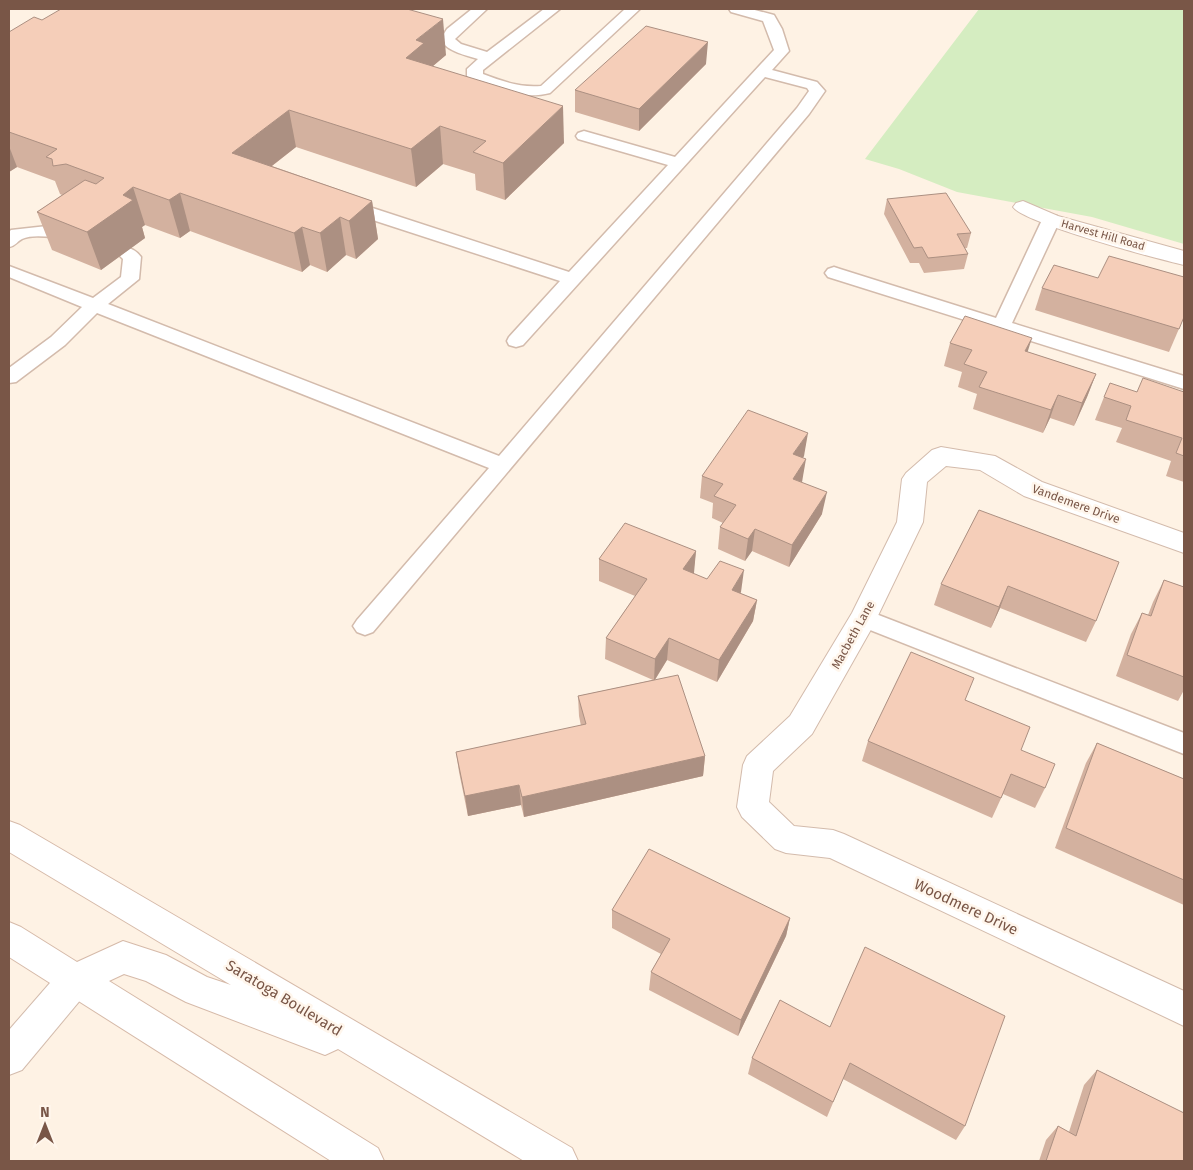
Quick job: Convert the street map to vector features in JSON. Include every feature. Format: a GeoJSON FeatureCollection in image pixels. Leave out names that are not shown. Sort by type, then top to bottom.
{"type":"FeatureCollection","features":[{"type":"Feature","properties":{"kind":"street","name":"Harvest Hill Road"},"geometry":{"type":"LineString","coordinates":[[1023,207],[1051,220],[1184,258]]}},
{"type":"Feature","properties":{"kind":"street","name":"Vandemere Drive"},"geometry":{"type":"LineString","coordinates":[[941,456],[986,462],[1033,489],[1184,543]]}},
{"type":"Feature","properties":{"kind":"street","name":"Macbeth Lane"},"geometry":{"type":"LineString","coordinates":[[753,807],[758,765],[801,725],[863,618],[910,522],[915,479],[941,456]]}},
{"type":"Feature","properties":{"kind":"street","name":"Woodmere Drive"},"geometry":{"type":"LineString","coordinates":[[753,807],[786,839],[833,844],[1184,1009]]}},
{"type":"Feature","properties":{"kind":"street","name":"Saratoga Boulevard"},"geometry":{"type":"LineString","coordinates":[[9,835],[559,1161]]}},
{"type":"Feature","properties":{"kind":"street"},"geometry":{"type":"LineString","coordinates":[[9,938],[365,1161]]}},
{"type":"Feature","properties":{"kind":"street"},"geometry":{"type":"LineString","coordinates":[[9,1057],[75,980],[123,957],[154,967],[198,990],[390,1061]]}},
{"type":"Feature","properties":{"kind":"lane"},"geometry":{"type":"LineString","coordinates":[[480,9],[452,32],[447,40],[456,47],[490,58]]}},
{"type":"Feature","properties":{"kind":"lane"},"geometry":{"type":"LineString","coordinates":[[553,9],[476,69],[475,76],[498,85],[528,93],[545,90],[633,9]]}},
{"type":"Feature","properties":{"kind":"lane"},"geometry":{"type":"LineString","coordinates":[[516,341],[782,51],[775,29],[769,18],[736,9]]}},
{"type":"Feature","properties":{"kind":"lane"},"geometry":{"type":"LineString","coordinates":[[365,626],[804,111],[817,91],[812,85],[762,72]]}},
{"type":"Feature","properties":{"kind":"lane"},"geometry":{"type":"LineString","coordinates":[[584,136],[679,163]]}},
{"type":"Feature","properties":{"kind":"lane"},"geometry":{"type":"LineString","coordinates":[[328,200],[572,279]]}},
{"type":"Feature","properties":{"kind":"lane"},"geometry":{"type":"LineString","coordinates":[[1002,325],[1051,220]]}},
{"type":"Feature","properties":{"kind":"lane"},"geometry":{"type":"LineString","coordinates":[[9,242],[18,234],[47,231],[75,233]]}},
{"type":"Feature","properties":{"kind":"lane"},"geometry":{"type":"LineString","coordinates":[[9,377],[58,341],[95,305],[130,279],[132,257],[125,252]]}},
{"type":"Feature","properties":{"kind":"lane"},"geometry":{"type":"LineString","coordinates":[[9,271],[95,305],[131,322],[503,465]]}},
{"type":"Feature","properties":{"kind":"lane"},"geometry":{"type":"LineString","coordinates":[[834,272],[1184,383]]}},
{"type":"Feature","properties":{"kind":"lane"},"geometry":{"type":"LineString","coordinates":[[863,618],[1184,744]]}},
{"type":"Feature","properties":{"kind":"green space"},"geometry":{"type":"Polygon","coordinates":[[[979,9],[1184,9],[1184,244],[1092,217],[957,192],[899,169],[865,159],[979,9]]]}},
{"type":"Feature","properties":{"kind":"building"},"geometry":{"type":"Polygon","coordinates":[[[61,9],[407,9],[443,19],[416,40],[424,43],[406,58],[563,106],[503,163],[473,152],[486,141],[440,126],[411,149],[289,110],[232,153],[372,201],[349,221],[340,217],[320,233],[302,227],[294,233],[180,193],[169,200],[133,187],[123,195],[133,200],[87,232],[37,212],[85,180],[96,184],[104,178],[66,164],[53,166],[52,159],[46,157],[57,149],[9,132],[9,32],[34,17],[42,20],[61,9]]]}},
{"type":"Feature","properties":{"kind":"building"},"geometry":{"type":"Polygon","coordinates":[[[646,26],[708,42],[639,109],[575,90],[646,26]]]}},
{"type":"Feature","properties":{"kind":"building"},"geometry":{"type":"Polygon","coordinates":[[[946,193],[971,233],[957,234],[968,254],[928,258],[922,247],[914,248],[887,199],[946,193]]]}},
{"type":"Feature","properties":{"kind":"building"},"geometry":{"type":"Polygon","coordinates":[[[1109,256],[1184,277],[1184,317],[1179,329],[1042,288],[1054,265],[1098,278],[1109,256]]]}},
{"type":"Feature","properties":{"kind":"building"},"geometry":{"type":"Polygon","coordinates":[[[965,316],[1032,338],[1025,351],[1096,374],[1082,403],[1058,395],[1051,410],[979,387],[987,372],[964,364],[972,350],[950,343],[965,316]]]}},
{"type":"Feature","properties":{"kind":"building"},"geometry":{"type":"Polygon","coordinates":[[[1143,378],[1184,392],[1184,456],[1176,453],[1182,438],[1126,420],[1131,406],[1104,397],[1110,383],[1137,392],[1143,378]]]}},
{"type":"Feature","properties":{"kind":"building"},"geometry":{"type":"Polygon","coordinates":[[[748,410],[808,433],[793,454],[806,459],[793,479],[827,492],[792,545],[755,529],[748,539],[720,527],[736,505],[714,496],[723,484],[702,476],[748,410]]]}},
{"type":"Feature","properties":{"kind":"building"},"geometry":{"type":"Polygon","coordinates":[[[979,510],[1119,562],[1096,621],[1008,586],[999,607],[941,584],[979,510]]]}},
{"type":"Feature","properties":{"kind":"building"},"geometry":{"type":"Polygon","coordinates":[[[625,523],[696,551],[683,569],[707,579],[720,561],[744,570],[732,590],[757,600],[719,660],[669,638],[655,659],[606,638],[647,579],[599,559],[625,523]]]}},
{"type":"Feature","properties":{"kind":"building"},"geometry":{"type":"Polygon","coordinates":[[[1164,580],[1184,587],[1184,677],[1127,655],[1142,613],[1151,616],[1164,580]]]}},
{"type":"Feature","properties":{"kind":"building"},"geometry":{"type":"Polygon","coordinates":[[[911,652],[974,678],[965,700],[1030,727],[1021,750],[1055,764],[1045,788],[1011,774],[1001,798],[868,741],[911,652]]]}},
{"type":"Feature","properties":{"kind":"building"},"geometry":{"type":"Polygon","coordinates":[[[678,675],[705,756],[522,797],[519,785],[465,796],[456,752],[586,724],[578,696],[678,675]]]}},
{"type":"Feature","properties":{"kind":"building"},"geometry":{"type":"Polygon","coordinates":[[[1097,743],[1184,779],[1184,880],[1066,828],[1097,743]]]}},
{"type":"Feature","properties":{"kind":"building"},"geometry":{"type":"Polygon","coordinates":[[[649,849],[790,918],[741,1020],[651,972],[670,939],[612,910],[649,849]]]}},
{"type":"Feature","properties":{"kind":"building"},"geometry":{"type":"Polygon","coordinates":[[[865,947],[1005,1016],[965,1126],[850,1063],[833,1102],[752,1058],[780,1000],[830,1027],[865,947]]]}},
{"type":"Feature","properties":{"kind":"building"},"geometry":{"type":"Polygon","coordinates":[[[1097,1070],[1184,1113],[1184,1161],[1046,1161],[1058,1126],[1076,1136],[1097,1070]]]}}]}
